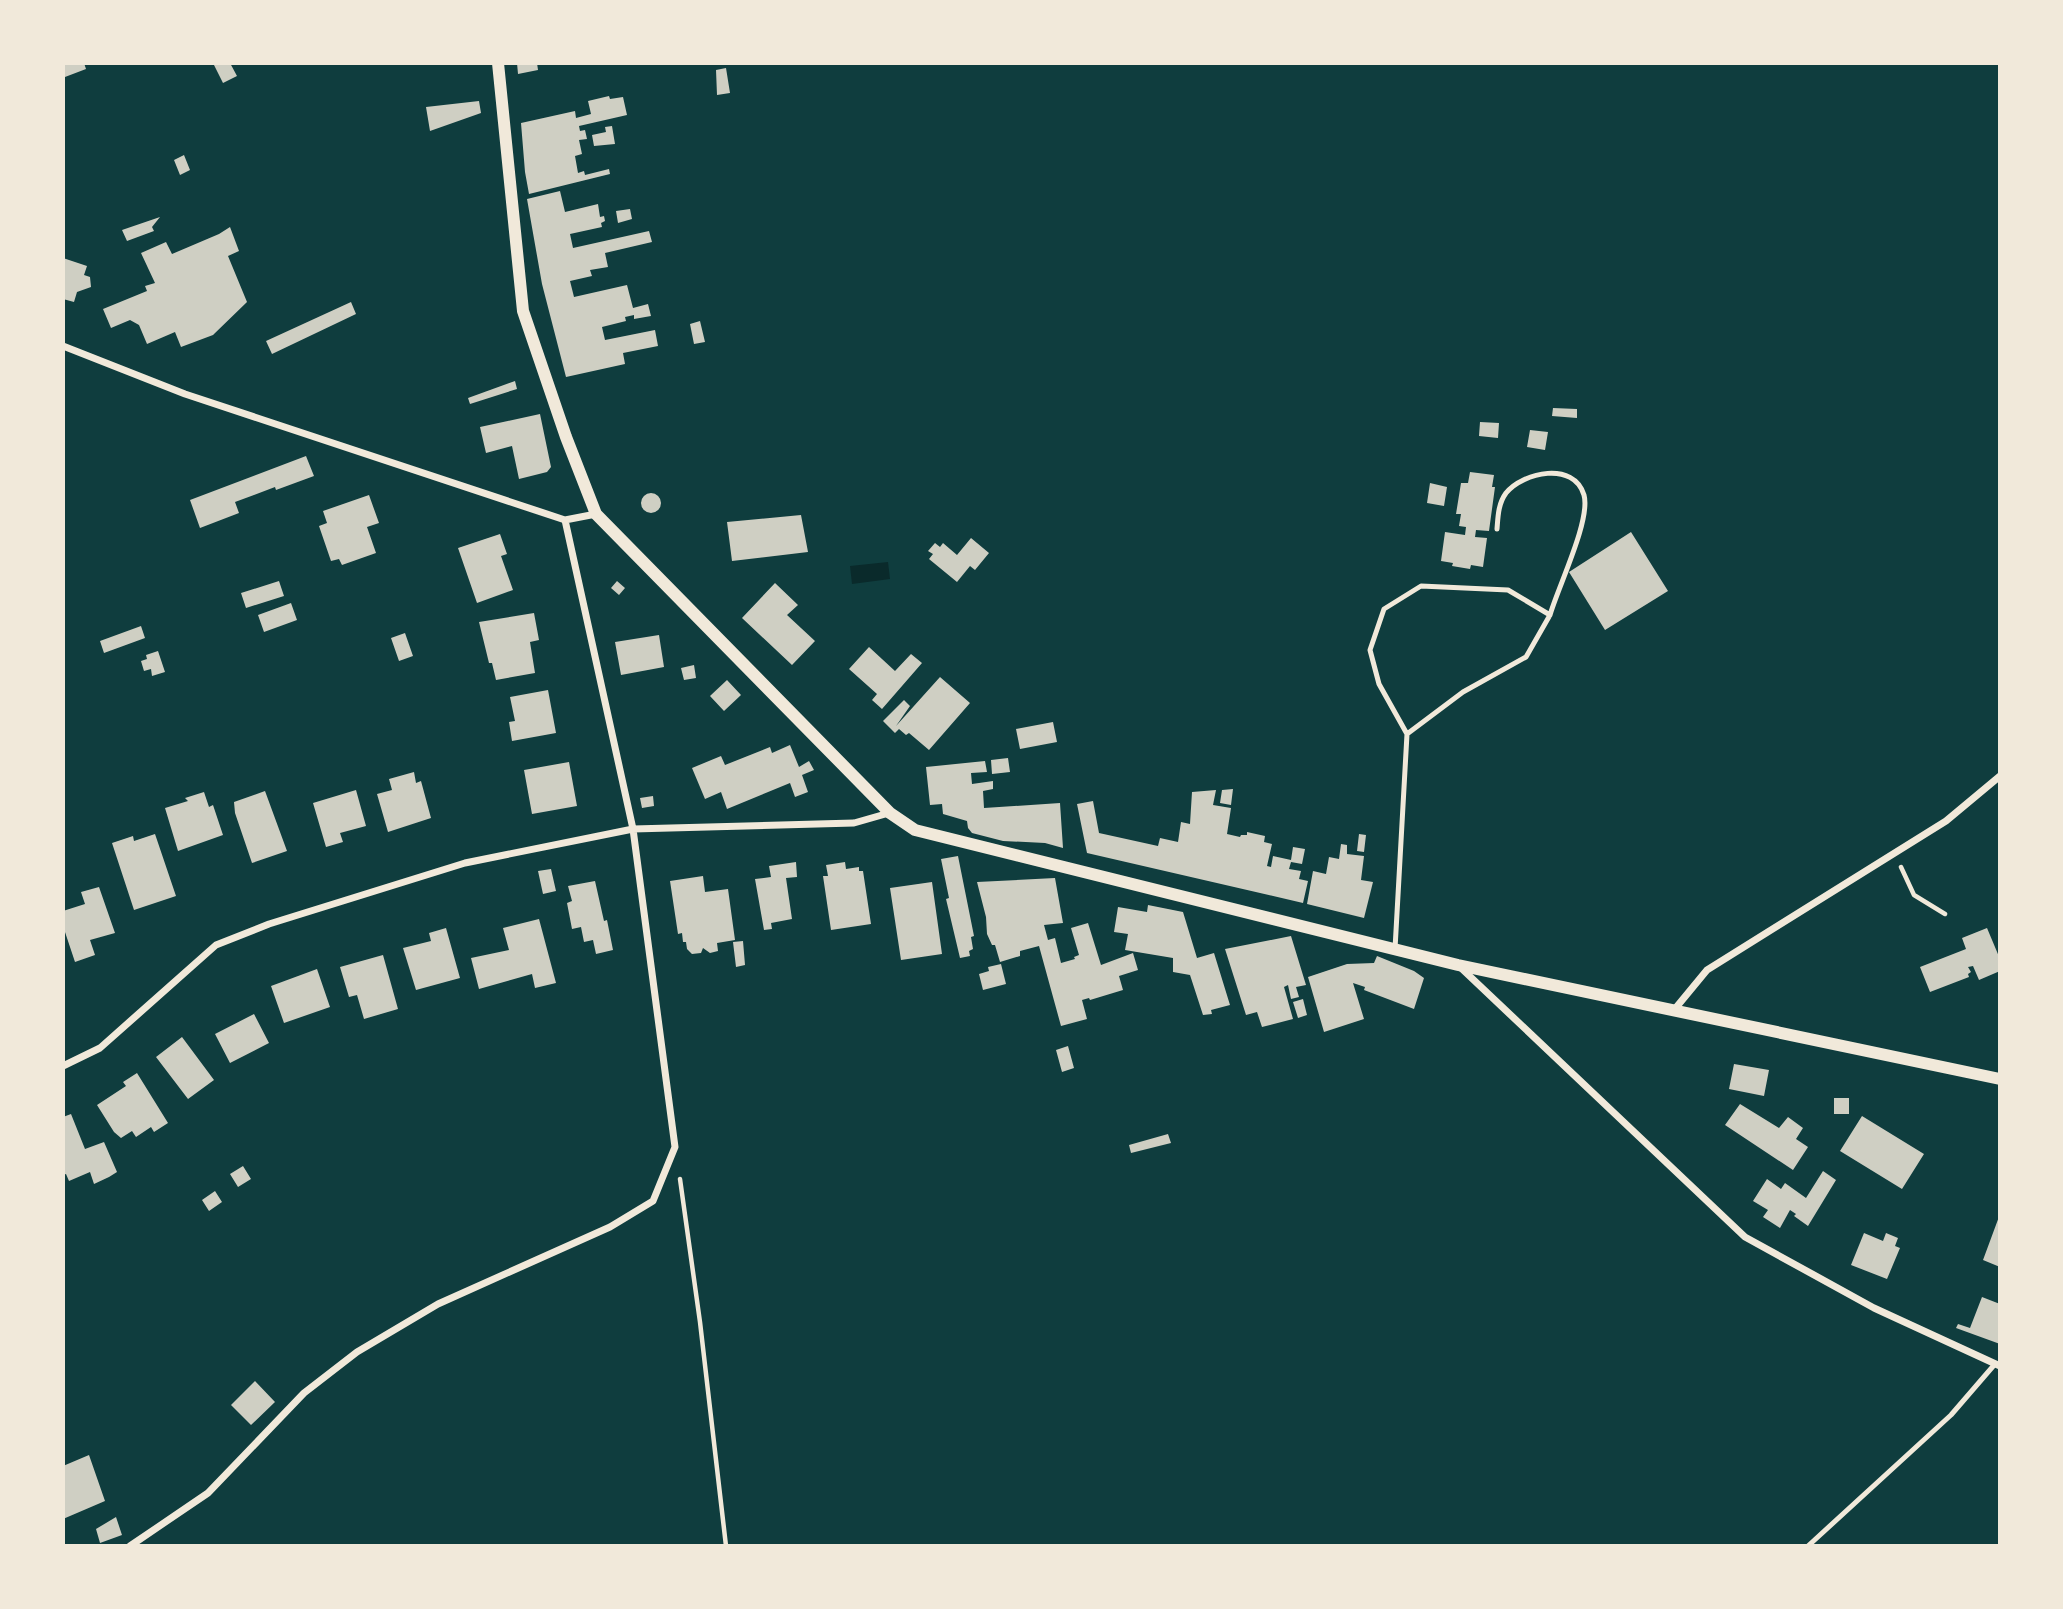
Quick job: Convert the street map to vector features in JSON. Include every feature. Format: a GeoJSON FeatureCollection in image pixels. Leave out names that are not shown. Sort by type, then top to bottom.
{"type":"FeatureCollection","features":[{"type":"Feature","properties":{"kind":"street"},"geometry":{"type":"LineString","coordinates":[[498,63],[523,311],[566,437],[596,514],[890,813],[915,830],[1458,965],[2000,1079]]}},
{"type":"Feature","properties":{"kind":"street"},"geometry":{"type":"LineString","coordinates":[[63,346],[185,394],[565,520],[596,514]]}},
{"type":"Feature","properties":{"kind":"street"},"geometry":{"type":"LineString","coordinates":[[130,1546],[208,1493],[304,1393],[357,1352],[438,1304],[610,1227],[653,1201],[675,1147],[633,829],[565,520]]}},
{"type":"Feature","properties":{"kind":"street"},"geometry":{"type":"LineString","coordinates":[[1674,1010],[1707,970],[1946,821],[2000,776]]}},
{"type":"Feature","properties":{"kind":"street"},"geometry":{"type":"LineString","coordinates":[[63,1066],[100,1048],[216,945],[269,925],[465,863],[633,829],[854,823],[890,813]]}},
{"type":"Feature","properties":{"kind":"street"},"geometry":{"type":"LineString","coordinates":[[1458,965],[1745,1237],[1874,1308],[1997,1365]]}},
{"type":"Feature","properties":{"kind":"lane"},"geometry":{"type":"LineString","coordinates":[[1407,734],[1463,692],[1526,657],[1550,615],[1583,517],[1584,495],[1577,483],[1562,474],[1541,473],[1518,483],[1506,493],[1499,507],[1496,529]]}},
{"type":"Feature","properties":{"kind":"lane"},"geometry":{"type":"LineString","coordinates":[[1395,949],[1407,734],[1379,684],[1370,650],[1384,610],[1421,586],[1508,590],[1550,615]]}},
{"type":"Feature","properties":{"kind":"lane"},"geometry":{"type":"LineString","coordinates":[[1808,1546],[1951,1415],[1997,1365]]}},
{"type":"Feature","properties":{"kind":"path"},"geometry":{"type":"LineString","coordinates":[[1894,853],[1914,895],[1945,914]]}},
{"type":"Feature","properties":{"kind":"path"},"geometry":{"type":"LineString","coordinates":[[675,1147],[701,1322],[726,1546]]}},
{"type":"Feature","properties":{"kind":"water"},"geometry":{"type":"Polygon","coordinates":[[[888,562],[890,579],[852,584],[850,566],[888,562]]]}},
{"type":"Feature","properties":{"kind":"building"},"geometry":{"type":"Polygon","coordinates":[[[63,63],[84,63],[86,69],[65,77],[63,63]]]}},
{"type":"Feature","properties":{"kind":"building"},"geometry":{"type":"Polygon","coordinates":[[[213,63],[230,63],[237,76],[223,83],[213,63]]]}},
{"type":"Feature","properties":{"kind":"building"},"geometry":{"type":"Polygon","coordinates":[[[517,63],[537,63],[538,70],[518,74],[517,63]]]}},
{"type":"Feature","properties":{"kind":"building"},"geometry":{"type":"Polygon","coordinates":[[[726,68],[730,93],[717,95],[716,70],[726,68]]]}},
{"type":"Feature","properties":{"kind":"building"},"geometry":{"type":"Polygon","coordinates":[[[609,96],[610,99],[623,97],[627,115],[579,126],[580,131],[585,130],[587,139],[579,140],[582,154],[575,156],[578,173],[584,171],[585,175],[609,169],[610,174],[529,194],[521,123],[575,111],[576,118],[591,114],[588,101],[609,96]]]}},
{"type":"Feature","properties":{"kind":"building"},"geometry":{"type":"Polygon","coordinates":[[[479,101],[481,113],[430,131],[426,107],[479,101]]]}},
{"type":"Feature","properties":{"kind":"building"},"geometry":{"type":"Polygon","coordinates":[[[612,126],[615,144],[594,146],[592,135],[606,132],[605,127],[612,126]]]}},
{"type":"Feature","properties":{"kind":"building"},"geometry":{"type":"Polygon","coordinates":[[[184,155],[190,170],[180,175],[174,160],[184,155]]]}},
{"type":"Feature","properties":{"kind":"building"},"geometry":{"type":"Polygon","coordinates":[[[560,191],[565,212],[598,204],[600,217],[604,216],[602,227],[570,234],[573,248],[649,231],[652,242],[605,253],[608,267],[590,270],[592,276],[570,281],[574,297],[627,285],[633,308],[648,304],[651,316],[634,319],[634,315],[625,317],[626,321],[602,327],[605,340],[655,330],[658,346],[623,353],[625,364],[566,377],[542,284],[527,199],[560,191]]]}},
{"type":"Feature","properties":{"kind":"building"},"geometry":{"type":"Polygon","coordinates":[[[630,209],[632,219],[618,223],[616,211],[630,209]]]}},
{"type":"Feature","properties":{"kind":"building"},"geometry":{"type":"Polygon","coordinates":[[[160,217],[152,227],[154,231],[127,241],[122,230],[160,217]]]}},
{"type":"Feature","properties":{"kind":"building"},"geometry":{"type":"Polygon","coordinates":[[[230,227],[239,251],[228,256],[247,302],[213,335],[181,347],[175,332],[147,344],[139,325],[130,320],[111,328],[103,309],[147,291],[145,286],[155,283],[141,253],[166,242],[172,254],[230,227]]]}},
{"type":"Feature","properties":{"kind":"building"},"geometry":{"type":"Polygon","coordinates":[[[63,258],[87,266],[84,275],[90,277],[91,287],[77,292],[74,302],[63,299],[63,258]]]}},
{"type":"Feature","properties":{"kind":"building"},"geometry":{"type":"Polygon","coordinates":[[[351,302],[356,314],[272,354],[266,341],[351,302]]]}},
{"type":"Feature","properties":{"kind":"building"},"geometry":{"type":"Polygon","coordinates":[[[700,321],[705,342],[694,344],[690,324],[700,321]]]}},
{"type":"Feature","properties":{"kind":"building"},"geometry":{"type":"Polygon","coordinates":[[[515,381],[517,389],[470,404],[468,398],[515,381]]]}},
{"type":"Feature","properties":{"kind":"building"},"geometry":{"type":"Polygon","coordinates":[[[1553,408],[1577,409],[1577,418],[1552,416],[1553,408]]]}},
{"type":"Feature","properties":{"kind":"building"},"geometry":{"type":"Polygon","coordinates":[[[540,414],[551,467],[547,472],[519,479],[512,446],[486,453],[480,427],[540,414]]]}},
{"type":"Feature","properties":{"kind":"building"},"geometry":{"type":"Polygon","coordinates":[[[1480,422],[1499,423],[1498,438],[1479,436],[1480,422]]]}},
{"type":"Feature","properties":{"kind":"building"},"geometry":{"type":"Polygon","coordinates":[[[1530,430],[1548,432],[1545,450],[1527,447],[1530,430]]]}},
{"type":"Feature","properties":{"kind":"building"},"geometry":{"type":"Polygon","coordinates":[[[306,456],[314,476],[235,502],[239,513],[200,528],[190,500],[306,456]]]}},
{"type":"Feature","properties":{"kind":"building"},"geometry":{"type":"Polygon","coordinates":[[[1470,472],[1494,475],[1492,487],[1495,487],[1489,531],[1476,530],[1475,537],[1487,538],[1483,567],[1471,565],[1470,569],[1441,561],[1445,532],[1465,535],[1466,527],[1459,526],[1461,514],[1456,514],[1461,483],[1468,483],[1470,472]]]}},
{"type":"Feature","properties":{"kind":"building"},"geometry":{"type":"Polygon","coordinates":[[[1430,483],[1447,487],[1444,506],[1427,503],[1430,483]]]}},
{"type":"Feature","properties":{"kind":"building"},"geometry":{"type":"Polygon","coordinates":[[[651,493],[658,496],[661,503],[658,510],[651,513],[644,510],[641,503],[644,496],[651,493]]]}},
{"type":"Feature","properties":{"kind":"building"},"geometry":{"type":"Polygon","coordinates":[[[369,495],[379,523],[367,527],[376,553],[342,565],[339,559],[331,561],[319,526],[327,523],[323,511],[369,495]]]}},
{"type":"Feature","properties":{"kind":"building"},"geometry":{"type":"Polygon","coordinates":[[[801,515],[808,552],[732,561],[727,522],[801,515]]]}},
{"type":"Feature","properties":{"kind":"building"},"geometry":{"type":"Polygon","coordinates":[[[1631,532],[1668,591],[1605,630],[1569,572],[1631,532]]]}},
{"type":"Feature","properties":{"kind":"building"},"geometry":{"type":"Polygon","coordinates":[[[500,534],[507,554],[501,556],[513,590],[477,603],[458,548],[500,534]]]}},
{"type":"Feature","properties":{"kind":"building"},"geometry":{"type":"Polygon","coordinates":[[[971,538],[989,553],[975,570],[970,566],[957,582],[929,559],[933,554],[928,551],[935,543],[940,547],[943,543],[957,555],[971,538]]]}},
{"type":"Feature","properties":{"kind":"building"},"geometry":{"type":"Polygon","coordinates":[[[279,581],[284,596],[246,608],[241,593],[279,581]]]}},
{"type":"Feature","properties":{"kind":"building"},"geometry":{"type":"Polygon","coordinates":[[[617,581],[625,588],[619,595],[611,588],[617,581]]]}},
{"type":"Feature","properties":{"kind":"building"},"geometry":{"type":"Polygon","coordinates":[[[775,583],[798,605],[787,615],[815,641],[792,665],[742,618],[775,583]]]}},
{"type":"Feature","properties":{"kind":"building"},"geometry":{"type":"Polygon","coordinates":[[[291,603],[297,620],[264,632],[258,615],[291,603]]]}},
{"type":"Feature","properties":{"kind":"building"},"geometry":{"type":"Polygon","coordinates":[[[534,613],[539,640],[530,642],[535,673],[496,680],[479,622],[534,613]]]}},
{"type":"Feature","properties":{"kind":"building"},"geometry":{"type":"Polygon","coordinates":[[[141,626],[145,638],[104,653],[100,641],[141,626]]]}},
{"type":"Feature","properties":{"kind":"building"},"geometry":{"type":"Polygon","coordinates":[[[405,633],[413,656],[399,661],[391,638],[405,633]]]}},
{"type":"Feature","properties":{"kind":"building"},"geometry":{"type":"Polygon","coordinates":[[[659,635],[664,667],[621,675],[615,642],[659,635]]]}},
{"type":"Feature","properties":{"kind":"building"},"geometry":{"type":"Polygon","coordinates":[[[869,647],[895,671],[911,654],[922,663],[882,709],[872,700],[877,694],[849,669],[869,647]]]}},
{"type":"Feature","properties":{"kind":"building"},"geometry":{"type":"Polygon","coordinates":[[[158,651],[165,672],[152,676],[151,669],[144,671],[141,661],[147,659],[146,655],[158,651]]]}},
{"type":"Feature","properties":{"kind":"building"},"geometry":{"type":"Polygon","coordinates":[[[694,665],[696,678],[684,680],[681,668],[694,665]]]}},
{"type":"Feature","properties":{"kind":"building"},"geometry":{"type":"Polygon","coordinates":[[[940,677],[970,703],[929,750],[909,733],[906,735],[899,729],[895,733],[883,721],[904,700],[910,706],[896,726],[940,677]]]}},
{"type":"Feature","properties":{"kind":"building"},"geometry":{"type":"Polygon","coordinates":[[[727,680],[741,695],[724,711],[710,696],[727,680]]]}},
{"type":"Feature","properties":{"kind":"building"},"geometry":{"type":"Polygon","coordinates":[[[548,690],[556,733],[512,741],[509,722],[515,721],[510,697],[548,690]]]}},
{"type":"Feature","properties":{"kind":"building"},"geometry":{"type":"Polygon","coordinates":[[[1053,722],[1057,742],[1020,749],[1016,729],[1053,722]]]}},
{"type":"Feature","properties":{"kind":"building"},"geometry":{"type":"Polygon","coordinates":[[[790,745],[799,767],[809,761],[814,770],[802,775],[808,792],[795,797],[790,783],[727,809],[721,792],[705,799],[692,768],[721,756],[725,765],[770,747],[772,753],[790,745]]]}},
{"type":"Feature","properties":{"kind":"building"},"geometry":{"type":"Polygon","coordinates":[[[1008,758],[1010,772],[992,774],[991,760],[1008,758]]]}},
{"type":"Feature","properties":{"kind":"building"},"geometry":{"type":"Polygon","coordinates":[[[985,761],[987,772],[971,773],[972,784],[993,781],[993,789],[983,791],[984,808],[1060,803],[1063,848],[1045,843],[1003,841],[972,833],[967,821],[943,814],[942,804],[930,805],[926,767],[985,761]]]}},
{"type":"Feature","properties":{"kind":"building"},"geometry":{"type":"Polygon","coordinates":[[[569,762],[577,806],[532,814],[524,770],[569,762]]]}},
{"type":"Feature","properties":{"kind":"building"},"geometry":{"type":"Polygon","coordinates":[[[414,772],[416,783],[421,781],[431,818],[388,832],[377,794],[392,790],[389,779],[414,772]]]}},
{"type":"Feature","properties":{"kind":"building"},"geometry":{"type":"Polygon","coordinates":[[[1233,789],[1231,805],[1220,803],[1222,790],[1233,789]]]}},
{"type":"Feature","properties":{"kind":"building"},"geometry":{"type":"Polygon","coordinates":[[[356,790],[366,826],[340,833],[343,842],[326,847],[313,803],[356,790]]]}},
{"type":"Feature","properties":{"kind":"building"},"geometry":{"type":"Polygon","coordinates":[[[1216,790],[1213,805],[1231,808],[1227,834],[1240,837],[1247,835],[1247,832],[1265,836],[1264,842],[1272,844],[1267,866],[1271,867],[1273,856],[1291,860],[1293,847],[1305,849],[1302,864],[1291,862],[1289,869],[1301,871],[1299,879],[1308,881],[1303,903],[1087,853],[1077,804],[1093,801],[1099,833],[1158,846],[1160,838],[1178,842],[1181,822],[1190,824],[1192,792],[1216,790]]]}},
{"type":"Feature","properties":{"kind":"building"},"geometry":{"type":"Polygon","coordinates":[[[265,791],[287,851],[252,863],[235,813],[234,802],[265,791]]]}},
{"type":"Feature","properties":{"kind":"building"},"geometry":{"type":"Polygon","coordinates":[[[204,792],[209,807],[213,805],[223,835],[178,851],[165,808],[188,801],[185,798],[204,792]]]}},
{"type":"Feature","properties":{"kind":"building"},"geometry":{"type":"Polygon","coordinates":[[[653,796],[654,806],[642,808],[640,798],[653,796]]]}},
{"type":"Feature","properties":{"kind":"building"},"geometry":{"type":"Polygon","coordinates":[[[155,834],[176,896],[134,910],[112,843],[133,836],[134,841],[155,834]]]}},
{"type":"Feature","properties":{"kind":"building"},"geometry":{"type":"Polygon","coordinates":[[[1359,834],[1366,835],[1364,852],[1357,851],[1359,834]]]}},
{"type":"Feature","properties":{"kind":"building"},"geometry":{"type":"Polygon","coordinates":[[[1341,844],[1347,845],[1347,854],[1364,856],[1361,880],[1373,882],[1364,918],[1307,904],[1313,871],[1326,874],[1329,857],[1339,859],[1341,844]]]}},
{"type":"Feature","properties":{"kind":"building"},"geometry":{"type":"Polygon","coordinates":[[[958,856],[974,936],[971,937],[973,949],[969,951],[970,956],[960,958],[946,899],[949,898],[941,859],[958,856]]]}},
{"type":"Feature","properties":{"kind":"building"},"geometry":{"type":"Polygon","coordinates":[[[796,862],[797,877],[786,878],[792,919],[771,923],[772,929],[764,930],[755,879],[771,877],[769,866],[796,862]]]}},
{"type":"Feature","properties":{"kind":"building"},"geometry":{"type":"Polygon","coordinates":[[[845,862],[846,869],[859,867],[859,871],[863,871],[871,924],[831,930],[823,876],[828,876],[826,865],[845,862]]]}},
{"type":"Feature","properties":{"kind":"building"},"geometry":{"type":"Polygon","coordinates":[[[551,869],[556,891],[543,894],[538,871],[551,869]]]}},
{"type":"Feature","properties":{"kind":"building"},"geometry":{"type":"Polygon","coordinates":[[[703,876],[705,892],[728,889],[735,940],[717,943],[718,951],[710,953],[703,948],[701,953],[692,954],[687,949],[686,942],[683,942],[682,933],[678,934],[670,881],[703,876]]]}},
{"type":"Feature","properties":{"kind":"building"},"geometry":{"type":"Polygon","coordinates":[[[1055,878],[1063,923],[1044,925],[1048,940],[1055,938],[1061,963],[1079,955],[1071,928],[1088,923],[1101,965],[1133,953],[1138,970],[1119,976],[1123,990],[1082,1000],[1087,1019],[1061,1026],[1039,946],[1020,951],[1020,956],[1000,962],[995,945],[992,945],[987,934],[986,917],[977,882],[1055,878]]]}},
{"type":"Feature","properties":{"kind":"building"},"geometry":{"type":"Polygon","coordinates":[[[595,881],[613,950],[596,954],[593,940],[584,942],[581,927],[572,929],[567,903],[572,901],[568,886],[595,881]]]}},
{"type":"Feature","properties":{"kind":"building"},"geometry":{"type":"Polygon","coordinates":[[[932,882],[942,954],[901,960],[890,888],[932,882]]]}},
{"type":"Feature","properties":{"kind":"building"},"geometry":{"type":"Polygon","coordinates":[[[99,887],[115,933],[90,940],[95,955],[75,962],[63,926],[63,911],[85,904],[81,892],[99,887]]]}},
{"type":"Feature","properties":{"kind":"building"},"geometry":{"type":"Polygon","coordinates":[[[1148,905],[1183,912],[1197,958],[1214,953],[1230,1005],[1211,1010],[1212,1014],[1203,1015],[1190,975],[1173,972],[1173,958],[1125,950],[1128,934],[1114,932],[1118,907],[1147,912],[1148,905]]]}},
{"type":"Feature","properties":{"kind":"building"},"geometry":{"type":"Polygon","coordinates":[[[539,919],[556,983],[535,988],[532,974],[479,989],[471,958],[509,950],[503,928],[539,919]]]}},
{"type":"Feature","properties":{"kind":"building"},"geometry":{"type":"Polygon","coordinates":[[[446,928],[460,978],[416,990],[403,948],[431,941],[429,933],[446,928]]]}},
{"type":"Feature","properties":{"kind":"building"},"geometry":{"type":"Polygon","coordinates":[[[1987,928],[2000,959],[2000,971],[1979,980],[1973,966],[1968,967],[1971,972],[1969,977],[1930,992],[1920,967],[1966,949],[1962,938],[1987,928]]]}},
{"type":"Feature","properties":{"kind":"building"},"geometry":{"type":"Polygon","coordinates":[[[1291,936],[1306,985],[1296,987],[1299,997],[1291,999],[1288,985],[1284,987],[1293,1019],[1262,1027],[1257,1012],[1246,1015],[1225,949],[1291,936]]]}},
{"type":"Feature","properties":{"kind":"building"},"geometry":{"type":"Polygon","coordinates":[[[743,941],[745,965],[736,967],[733,942],[743,941]]]}},
{"type":"Feature","properties":{"kind":"building"},"geometry":{"type":"Polygon","coordinates":[[[383,955],[398,1009],[364,1019],[357,995],[349,997],[340,967],[383,955]]]}},
{"type":"Feature","properties":{"kind":"building"},"geometry":{"type":"Polygon","coordinates":[[[1377,956],[1414,971],[1424,978],[1414,1009],[1364,990],[1365,987],[1353,983],[1364,1019],[1324,1032],[1308,977],[1347,964],[1374,963],[1377,956]]]}},
{"type":"Feature","properties":{"kind":"building"},"geometry":{"type":"Polygon","coordinates":[[[1001,964],[1006,984],[983,990],[979,974],[989,971],[988,967],[1001,964]]]}},
{"type":"Feature","properties":{"kind":"building"},"geometry":{"type":"Polygon","coordinates":[[[317,969],[330,1007],[284,1023],[271,986],[317,969]]]}},
{"type":"Feature","properties":{"kind":"building"},"geometry":{"type":"Polygon","coordinates":[[[1303,999],[1307,1015],[1298,1018],[1293,1002],[1303,999]]]}},
{"type":"Feature","properties":{"kind":"building"},"geometry":{"type":"Polygon","coordinates":[[[254,1014],[269,1043],[230,1063],[215,1034],[254,1014]]]}},
{"type":"Feature","properties":{"kind":"building"},"geometry":{"type":"Polygon","coordinates":[[[182,1037],[214,1080],[188,1099],[156,1057],[182,1037]]]}},
{"type":"Feature","properties":{"kind":"building"},"geometry":{"type":"Polygon","coordinates":[[[1068,1046],[1074,1068],[1062,1072],[1056,1050],[1068,1046]]]}},
{"type":"Feature","properties":{"kind":"building"},"geometry":{"type":"Polygon","coordinates":[[[1734,1064],[1769,1070],[1764,1096],[1729,1089],[1734,1064]]]}},
{"type":"Feature","properties":{"kind":"building"},"geometry":{"type":"Polygon","coordinates":[[[137,1073],[168,1123],[154,1132],[151,1127],[136,1137],[132,1131],[121,1138],[114,1132],[97,1105],[126,1086],[123,1082],[137,1073]]]}},
{"type":"Feature","properties":{"kind":"building"},"geometry":{"type":"Polygon","coordinates":[[[1834,1098],[1849,1098],[1849,1114],[1834,1114],[1834,1098]]]}},
{"type":"Feature","properties":{"kind":"building"},"geometry":{"type":"Polygon","coordinates":[[[1740,1104],[1779,1128],[1788,1117],[1803,1128],[1796,1139],[1808,1147],[1793,1170],[1725,1125],[1740,1104]]]}},
{"type":"Feature","properties":{"kind":"building"},"geometry":{"type":"Polygon","coordinates":[[[71,1114],[85,1149],[104,1142],[117,1172],[94,1184],[90,1172],[69,1181],[66,1174],[63,1175],[63,1117],[71,1114]]]}},
{"type":"Feature","properties":{"kind":"building"},"geometry":{"type":"Polygon","coordinates":[[[1862,1116],[1924,1154],[1902,1189],[1840,1151],[1862,1116]]]}},
{"type":"Feature","properties":{"kind":"building"},"geometry":{"type":"Polygon","coordinates":[[[1168,1134],[1171,1143],[1131,1153],[1129,1145],[1168,1134]]]}},
{"type":"Feature","properties":{"kind":"building"},"geometry":{"type":"Polygon","coordinates":[[[243,1166],[251,1179],[238,1187],[230,1174],[243,1166]]]}},
{"type":"Feature","properties":{"kind":"building"},"geometry":{"type":"Polygon","coordinates":[[[1823,1171],[1836,1180],[1808,1226],[1790,1210],[1780,1228],[1763,1217],[1768,1210],[1753,1201],[1767,1179],[1781,1189],[1785,1183],[1806,1198],[1823,1171]]]}},
{"type":"Feature","properties":{"kind":"building"},"geometry":{"type":"Polygon","coordinates":[[[215,1191],[222,1202],[209,1211],[202,1200],[215,1191]]]}},
{"type":"Feature","properties":{"kind":"building"},"geometry":{"type":"Polygon","coordinates":[[[2000,1214],[2000,1267],[1983,1260],[2000,1214]]]}},
{"type":"Feature","properties":{"kind":"building"},"geometry":{"type":"Polygon","coordinates":[[[1864,1233],[1883,1241],[1886,1233],[1898,1238],[1895,1246],[1900,1248],[1887,1279],[1851,1265],[1864,1233]]]}},
{"type":"Feature","properties":{"kind":"building"},"geometry":{"type":"Polygon","coordinates":[[[1982,1297],[2000,1304],[2000,1344],[1956,1328],[1958,1324],[1970,1328],[1982,1297]]]}},
{"type":"Feature","properties":{"kind":"building"},"geometry":{"type":"Polygon","coordinates":[[[255,1381],[275,1402],[251,1425],[231,1405],[255,1381]]]}},
{"type":"Feature","properties":{"kind":"building"},"geometry":{"type":"Polygon","coordinates":[[[89,1455],[105,1501],[63,1519],[63,1466],[89,1455]]]}},
{"type":"Feature","properties":{"kind":"building"},"geometry":{"type":"Polygon","coordinates":[[[116,1517],[122,1535],[100,1543],[96,1529],[116,1517]]]}}]}
